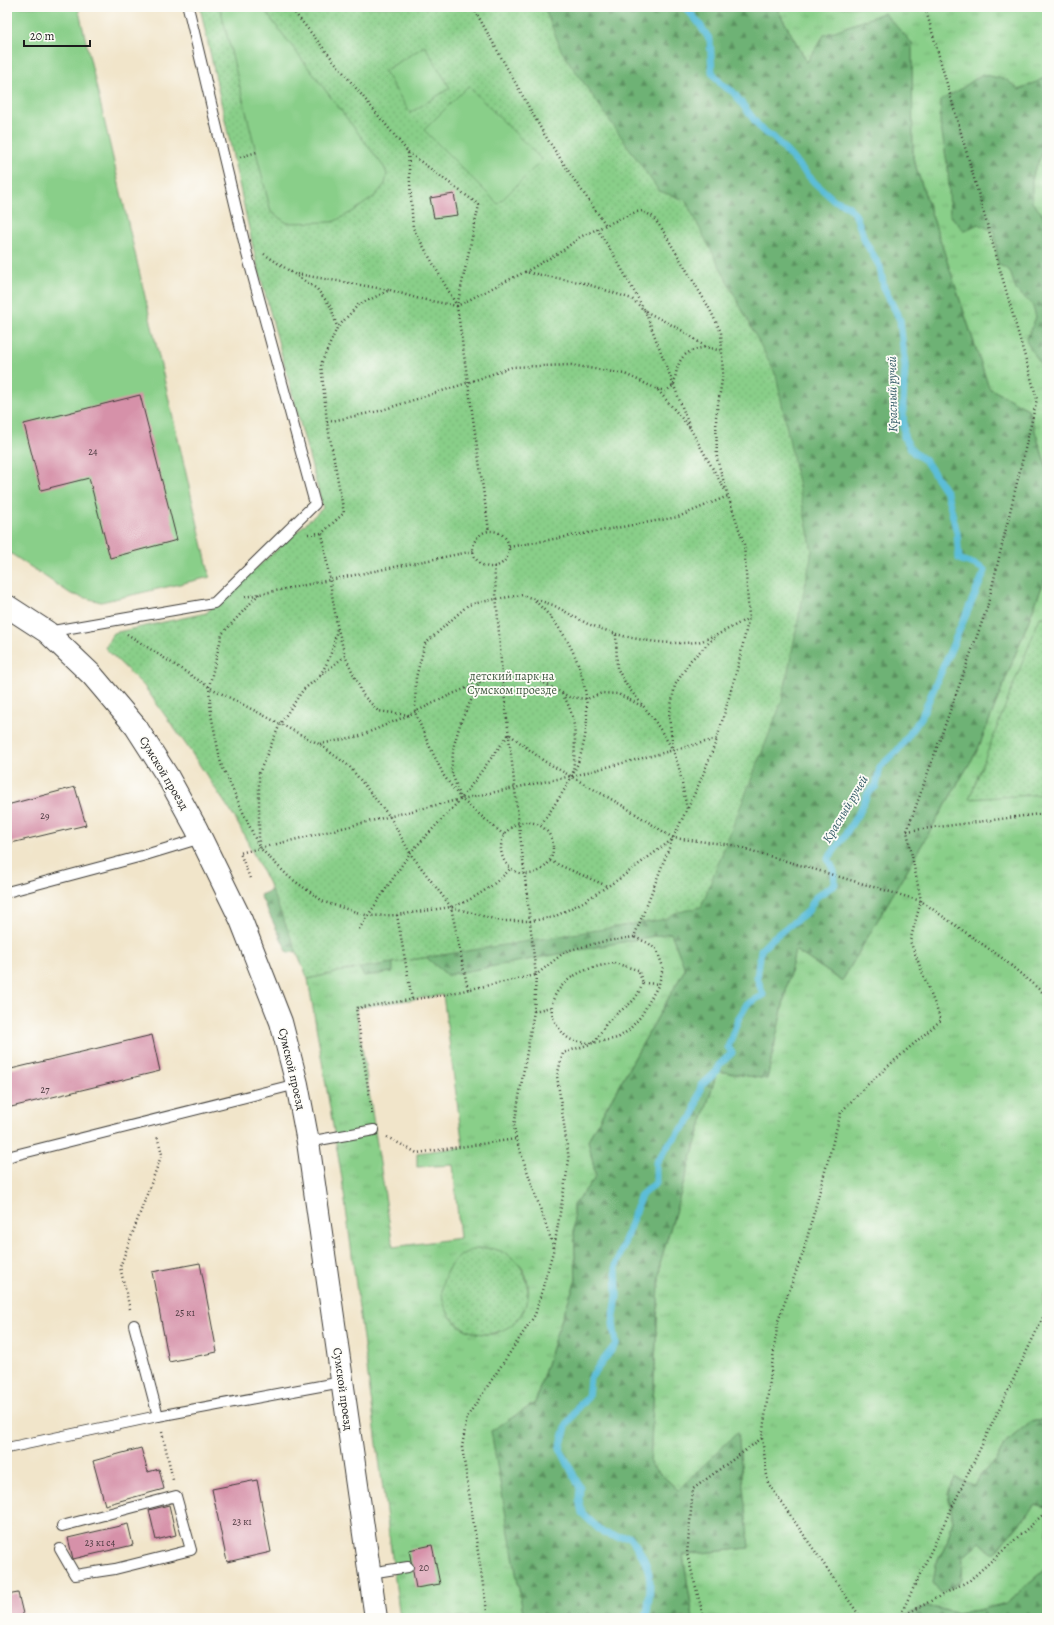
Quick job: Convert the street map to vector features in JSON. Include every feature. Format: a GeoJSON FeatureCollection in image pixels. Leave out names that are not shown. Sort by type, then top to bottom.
{"type":"FeatureCollection","features":[{"type":"Feature","properties":{"kind":"street","name":"Сумской проезд"},"geometry":{"type":"LineString","coordinates":[[7,606],[47,632],[92,675],[136,727],[168,776],[201,838],[241,920],[281,1022],[297,1084],[308,1142],[376,1618]]}},
{"type":"Feature","properties":{"kind":"lane"},"geometry":{"type":"LineString","coordinates":[[47,632],[214,603],[315,504],[247,254],[188,7]]}},
{"type":"Feature","properties":{"kind":"lane"},"geometry":{"type":"LineString","coordinates":[[7,892],[142,856],[201,838]]}},
{"type":"Feature","properties":{"kind":"lane"},"geometry":{"type":"LineString","coordinates":[[7,1157],[297,1084]]}},
{"type":"Feature","properties":{"kind":"lane"},"geometry":{"type":"LineString","coordinates":[[308,1142],[374,1130]]}},
{"type":"Feature","properties":{"kind":"lane"},"geometry":{"type":"LineString","coordinates":[[134,1325],[158,1416]]}},
{"type":"Feature","properties":{"kind":"lane"},"geometry":{"type":"LineString","coordinates":[[7,1448],[158,1416],[342,1382]]}},
{"type":"Feature","properties":{"kind":"lane"},"geometry":{"type":"LineString","coordinates":[[60,1549],[75,1575],[115,1568],[191,1550],[176,1496],[62,1526]]}},
{"type":"Feature","properties":{"kind":"lane"},"geometry":{"type":"LineString","coordinates":[[370,1573],[408,1567]]}},
{"type":"Feature","properties":{"kind":"path"},"geometry":{"type":"LineString","coordinates":[[290,7],[408,152],[479,204],[457,306],[489,531]]}},
{"type":"Feature","properties":{"kind":"path"},"geometry":{"type":"LineString","coordinates":[[473,7],[544,134],[574,181],[606,225]]}},
{"type":"Feature","properties":{"kind":"path"},"geometry":{"type":"LineString","coordinates":[[861,1618],[768,1483],[762,1438],[778,1321],[803,1254],[841,1112],[870,1082],[941,1020],[910,941],[921,900],[907,831],[987,608],[1037,399],[925,7]]}},
{"type":"Feature","properties":{"kind":"path"},"geometry":{"type":"LineString","coordinates":[[238,158],[257,152]]}},
{"type":"Feature","properties":{"kind":"path"},"geometry":{"type":"LineString","coordinates":[[408,152],[413,228],[457,306]]}},
{"type":"Feature","properties":{"kind":"path"},"geometry":{"type":"LineString","coordinates":[[295,273],[390,290],[416,298],[457,306],[525,272],[562,251],[580,237],[636,212],[643,211],[653,217],[662,229],[711,312],[721,332],[723,374],[716,417],[717,459],[744,544],[749,617],[738,666],[717,739],[702,777],[674,838],[634,937]]}},
{"type":"Feature","properties":{"kind":"path"},"geometry":{"type":"LineString","coordinates":[[597,229],[615,257],[645,311],[691,430],[728,496]]}},
{"type":"Feature","properties":{"kind":"path"},"geometry":{"type":"LineString","coordinates":[[247,254],[259,251],[317,288],[331,307],[337,328]]}},
{"type":"Feature","properties":{"kind":"path"},"geometry":{"type":"LineString","coordinates":[[525,272],[584,283],[632,299],[645,311],[683,331],[706,347],[722,351]]}},
{"type":"Feature","properties":{"kind":"path"},"geometry":{"type":"LineString","coordinates":[[390,290],[358,305],[337,328],[321,364],[326,422],[344,513],[322,533],[329,581],[344,656],[364,695],[378,710],[409,715]]}},
{"type":"Feature","properties":{"kind":"path"},"geometry":{"type":"LineString","coordinates":[[326,422],[379,412],[512,367],[571,365],[625,374],[657,389],[666,391],[674,385],[677,368],[682,357],[692,350],[706,347]]}},
{"type":"Feature","properties":{"kind":"path"},"geometry":{"type":"LineString","coordinates":[[657,389],[691,430]]}},
{"type":"Feature","properties":{"kind":"path"},"geometry":{"type":"LineString","coordinates":[[509,547],[678,516],[728,496]]}},
{"type":"Feature","properties":{"kind":"path"},"geometry":{"type":"LineString","coordinates":[[489,531],[502,535],[507,540],[509,547],[509,554],[506,560],[494,566],[487,566],[481,563],[476,558],[474,551],[474,544],[477,538],[489,531]]}},
{"type":"Feature","properties":{"kind":"path"},"geometry":{"type":"LineString","coordinates":[[214,603],[474,551]]}},
{"type":"Feature","properties":{"kind":"path"},"geometry":{"type":"LineString","coordinates":[[494,566],[502,675],[520,822],[536,975],[534,1011],[514,1126],[516,1139],[554,1248]]}},
{"type":"Feature","properties":{"kind":"path"},"geometry":{"type":"LineString","coordinates":[[258,594],[222,634],[208,687],[211,714],[221,764],[259,847],[289,877],[324,902],[369,916],[397,915],[451,907],[482,892],[500,880],[511,868]]}},
{"type":"Feature","properties":{"kind":"path"},"geometry":{"type":"LineString","coordinates":[[504,835],[461,799],[444,776],[426,741],[415,712],[416,677],[425,644],[468,605],[522,595],[553,605],[588,624],[616,634],[646,640],[677,643],[698,642],[717,635],[749,617]]}},
{"type":"Feature","properties":{"kind":"path"},"geometry":{"type":"LineString","coordinates":[[533,599],[545,609],[568,642],[579,662],[587,699],[588,721],[582,751],[572,776],[541,825]]}},
{"type":"Feature","properties":{"kind":"path"},"geometry":{"type":"LineString","coordinates":[[106,621],[208,687],[319,744],[349,766],[390,817],[410,853],[451,907],[468,990]]}},
{"type":"Feature","properties":{"kind":"path"},"geometry":{"type":"LineString","coordinates":[[318,678],[327,665],[333,650],[337,625]]}},
{"type":"Feature","properties":{"kind":"path"},"geometry":{"type":"LineString","coordinates":[[616,634],[617,668],[626,686],[653,718],[673,750]]}},
{"type":"Feature","properties":{"kind":"path"},"geometry":{"type":"LineString","coordinates":[[687,809],[679,768],[673,750],[669,716],[675,685],[691,660],[717,635]]}},
{"type":"Feature","properties":{"kind":"path"},"geometry":{"type":"LineString","coordinates":[[259,847],[259,773],[280,724],[303,690],[344,656]]}},
{"type":"Feature","properties":{"kind":"path"},"geometry":{"type":"LineString","coordinates":[[319,744],[360,736],[480,682],[502,675],[525,676],[537,680],[569,696],[587,699],[602,694],[618,694],[644,708]]}},
{"type":"Feature","properties":{"kind":"path"},"geometry":{"type":"LineString","coordinates":[[461,799],[452,770],[454,745],[461,721],[480,682]]}},
{"type":"Feature","properties":{"kind":"path"},"geometry":{"type":"LineString","coordinates":[[560,692],[570,708],[576,732],[572,776]]}},
{"type":"Feature","properties":{"kind":"path"},"geometry":{"type":"LineString","coordinates":[[509,734],[544,760],[625,806],[674,838],[732,845],[921,900],[1002,958],[1047,996]]}},
{"type":"Feature","properties":{"kind":"path"},"geometry":{"type":"LineString","coordinates":[[359,929],[410,853],[461,799],[509,734]]}},
{"type":"Feature","properties":{"kind":"path"},"geometry":{"type":"LineString","coordinates":[[250,878],[240,853],[259,847],[461,799],[572,776],[717,739]]}},
{"type":"Feature","properties":{"kind":"path"},"geometry":{"type":"LineString","coordinates":[[907,831],[1047,813]]}},
{"type":"Feature","properties":{"kind":"path"},"geometry":{"type":"LineString","coordinates":[[520,822],[534,822],[541,825],[550,835],[553,849],[550,861],[544,868],[535,873],[526,875],[517,873],[505,863],[500,847],[504,835],[512,826],[520,822]]}},
{"type":"Feature","properties":{"kind":"path"},"geometry":{"type":"LineString","coordinates":[[451,907],[501,920],[531,921],[554,917],[583,902],[674,838]]}},
{"type":"Feature","properties":{"kind":"path"},"geometry":{"type":"LineString","coordinates":[[550,861],[607,886]]}},
{"type":"Feature","properties":{"kind":"path"},"geometry":{"type":"LineString","coordinates":[[397,915],[412,999]]}},
{"type":"Feature","properties":{"kind":"path"},"geometry":{"type":"LineString","coordinates":[[488,1618],[462,1447],[467,1417],[535,1315],[554,1248],[569,1160],[557,1076],[563,1053],[593,1043],[618,1038],[629,1030],[641,1016],[659,984],[663,968],[657,950],[648,943],[634,937],[601,942],[566,951],[536,975],[468,990],[356,1008],[374,1130],[417,1153],[516,1139]]}},
{"type":"Feature","properties":{"kind":"path"},"geometry":{"type":"LineString","coordinates":[[614,963],[638,970],[643,983],[637,996],[632,1004],[612,1017],[604,1026],[600,1036],[593,1043],[570,1040],[564,1035],[554,1022],[550,1007],[554,995],[565,982],[580,972],[597,966],[614,963]]}},
{"type":"Feature","properties":{"kind":"path"},"geometry":{"type":"LineString","coordinates":[[643,983],[659,984]]}},
{"type":"Feature","properties":{"kind":"path"},"geometry":{"type":"LineString","coordinates":[[534,1011],[550,1007]]}},
{"type":"Feature","properties":{"kind":"path"},"geometry":{"type":"LineString","coordinates":[[134,1325],[120,1267],[162,1154],[152,1120]]}},
{"type":"Feature","properties":{"kind":"path"},"geometry":{"type":"LineString","coordinates":[[899,1618],[1047,1309]]}},
{"type":"Feature","properties":{"kind":"path"},"geometry":{"type":"LineString","coordinates":[[158,1416],[176,1496]]}},
{"type":"Feature","properties":{"kind":"path"},"geometry":{"type":"LineString","coordinates":[[704,1618],[687,1554],[692,1489],[762,1438]]}},
{"type":"Feature","properties":{"kind":"path"},"geometry":{"type":"LineString","coordinates":[[899,1618],[970,1580],[1047,1511]]}},
{"type":"Feature","properties":{"kind":"green space"},"geometry":{"type":"Polygon","coordinates":[[[7,7],[78,7],[210,577],[101,602],[71,594],[7,551],[7,7]]]}},
{"type":"Feature","properties":{"kind":"green space","name":"детский парк на Сумском проезде"},"geometry":{"type":"Polygon","coordinates":[[[200,7],[544,7],[562,52],[659,191],[685,200],[776,375],[812,551],[782,701],[701,907],[675,913],[666,919],[342,971],[308,979],[268,882],[235,818],[187,746],[144,686],[105,648],[113,633],[206,613],[323,508],[255,256],[200,7]]]}},
{"type":"Feature","properties":{"kind":"green space"},"geometry":{"type":"Polygon","coordinates":[[[220,7],[262,7],[384,167],[387,174],[385,184],[375,196],[354,211],[333,222],[287,223],[271,212],[220,7]]]}},
{"type":"Feature","properties":{"kind":"green space"},"geometry":{"type":"Polygon","coordinates":[[[491,7],[776,7],[807,62],[824,35],[884,13],[912,43],[913,158],[989,388],[1028,409],[1047,469],[1047,574],[978,749],[842,981],[795,950],[767,1079],[717,1071],[660,1263],[650,1464],[678,1490],[738,1432],[749,1548],[683,1555],[693,1618],[524,1618],[491,1431],[535,1403],[556,1335],[576,1280],[573,1205],[596,1177],[588,1140],[685,969],[671,933],[447,975],[401,936],[491,7]]]}},
{"type":"Feature","properties":{"kind":"green space"},"geometry":{"type":"Polygon","coordinates":[[[776,7],[1047,7],[1047,469],[1028,409],[989,388],[913,158],[911,43],[807,62],[776,7]]]}},
{"type":"Feature","properties":{"kind":"green space"},"geometry":{"type":"Polygon","coordinates":[[[425,46],[450,88],[410,113],[384,71],[425,46]]]}},
{"type":"Feature","properties":{"kind":"green space"},"geometry":{"type":"Polygon","coordinates":[[[982,74],[1007,80],[1019,90],[1047,77],[1047,143],[1032,176],[1032,202],[1044,216],[1047,216],[1047,365],[1041,365],[1026,341],[1036,317],[1032,304],[1016,290],[1010,271],[998,264],[994,231],[978,224],[964,231],[950,215],[948,169],[940,121],[941,100],[961,89],[982,74]]]}},
{"type":"Feature","properties":{"kind":"green space"},"geometry":{"type":"Polygon","coordinates":[[[468,86],[542,160],[498,204],[424,130],[468,86]]]}},
{"type":"Feature","properties":{"kind":"green space"},"geometry":{"type":"Polygon","coordinates":[[[1047,574],[1047,1290],[1042,1299],[1047,1314],[1047,1419],[1030,1422],[1004,1444],[997,1460],[984,1471],[974,1486],[956,1478],[948,1493],[953,1520],[947,1543],[936,1564],[963,1557],[980,1542],[993,1554],[1035,1505],[1047,1508],[1047,1568],[1007,1603],[979,1610],[956,1613],[927,1606],[900,1618],[693,1618],[683,1555],[748,1548],[738,1433],[678,1490],[650,1464],[660,1263],[717,1071],[767,1079],[795,950],[842,981],[978,749],[1047,574]]]}},
{"type":"Feature","properties":{"kind":"green space"},"geometry":{"type":"Polygon","coordinates":[[[1040,617],[1047,617],[1047,794],[969,799],[1040,617]]]}},
{"type":"Feature","properties":{"kind":"green space"},"geometry":{"type":"Polygon","coordinates":[[[281,886],[308,950],[288,953],[260,895],[281,886]]]}},
{"type":"Feature","properties":{"kind":"green space"},"geometry":{"type":"Polygon","coordinates":[[[666,919],[685,969],[588,1140],[596,1177],[573,1205],[576,1280],[556,1335],[535,1403],[492,1431],[524,1618],[400,1618],[342,1179],[308,979],[342,971],[666,919]],[[443,995],[356,1008],[393,1247],[460,1238],[453,1165],[417,1167],[417,1153],[463,1147],[443,995]],[[511,1257],[448,1269],[443,1290],[444,1300],[446,1310],[458,1325],[467,1330],[478,1333],[495,1334],[521,1315],[528,1298],[527,1279],[522,1268],[511,1257]]]}},
{"type":"Feature","properties":{"kind":"green space"},"geometry":{"type":"Polygon","coordinates":[[[392,943],[393,972],[364,976],[351,955],[392,943]]]}},
{"type":"Feature","properties":{"kind":"green space"},"geometry":{"type":"Polygon","coordinates":[[[485,1248],[501,1252],[515,1261],[524,1275],[528,1291],[524,1307],[515,1321],[501,1330],[485,1334],[469,1330],[455,1321],[446,1307],[442,1291],[446,1275],[455,1261],[469,1252],[485,1248]]]}},
{"type":"Feature","properties":{"kind":"green space"},"geometry":{"type":"Polygon","coordinates":[[[1047,1419],[1047,1508],[1035,1505],[993,1554],[980,1542],[963,1557],[962,1580],[941,1593],[933,1583],[936,1564],[947,1543],[953,1520],[948,1493],[955,1478],[974,1485],[984,1471],[997,1460],[1004,1444],[1030,1422],[1047,1419]]]}},
{"type":"Feature","properties":{"kind":"green space"},"geometry":{"type":"Polygon","coordinates":[[[1047,1568],[1047,1618],[900,1618],[927,1606],[956,1613],[979,1610],[1007,1603],[1047,1568]]]}},
{"type":"Feature","properties":{"kind":"building"},"geometry":{"type":"Polygon","coordinates":[[[454,194],[458,215],[434,218],[430,198],[454,194]]]}},
{"type":"Feature","properties":{"kind":"building"},"geometry":{"type":"Polygon","coordinates":[[[140,395],[177,540],[110,558],[89,478],[41,490],[24,424],[140,395]]]}},
{"type":"Feature","properties":{"kind":"building"},"geometry":{"type":"Polygon","coordinates":[[[75,787],[86,825],[7,844],[7,805],[75,787]]]}},
{"type":"Feature","properties":{"kind":"building"},"geometry":{"type":"Polygon","coordinates":[[[152,1035],[160,1071],[7,1108],[7,1070],[152,1035]]]}},
{"type":"Feature","properties":{"kind":"building"},"geometry":{"type":"Polygon","coordinates":[[[200,1263],[217,1352],[169,1362],[152,1272],[200,1263]]]}},
{"type":"Feature","properties":{"kind":"building"},"geometry":{"type":"Polygon","coordinates":[[[141,1448],[148,1472],[159,1469],[164,1489],[105,1505],[93,1461],[141,1448]]]}},
{"type":"Feature","properties":{"kind":"building"},"geometry":{"type":"Polygon","coordinates":[[[257,1480],[271,1552],[227,1562],[212,1489],[257,1480]]]}},
{"type":"Feature","properties":{"kind":"building"},"geometry":{"type":"Polygon","coordinates":[[[169,1505],[176,1535],[156,1540],[149,1510],[169,1505]]]}},
{"type":"Feature","properties":{"kind":"building"},"geometry":{"type":"Polygon","coordinates":[[[128,1524],[133,1545],[73,1559],[68,1538],[128,1524]]]}},
{"type":"Feature","properties":{"kind":"building"},"geometry":{"type":"Polygon","coordinates":[[[432,1545],[440,1584],[416,1588],[409,1550],[432,1545]]]}},
{"type":"Feature","properties":{"kind":"building"},"geometry":{"type":"Polygon","coordinates":[[[18,1593],[24,1618],[7,1618],[7,1595],[18,1593]]]}},
{"type":"Feature","properties":{"kind":"waterway","name":"Красный ручей"},"geometry":{"type":"LineString","coordinates":[[646,1618],[650,1584],[647,1566],[643,1556],[629,1536],[618,1537],[603,1533],[582,1513],[579,1499],[580,1488],[560,1448],[566,1427],[578,1407],[588,1397],[590,1378],[616,1344],[613,1323],[617,1296],[616,1266],[641,1195],[656,1183],[656,1163],[669,1144],[693,1116],[701,1086],[717,1071],[719,1065],[732,1053],[728,1047],[738,1020],[747,1004],[763,995],[757,977],[761,950],[773,938],[808,911],[816,897],[835,884],[834,871],[828,859],[861,809],[868,793],[876,786],[880,767],[898,750],[921,718],[985,571],[976,565],[959,559],[957,533],[947,493],[925,460],[913,452],[904,437],[903,405],[905,366],[900,320],[884,288],[880,267],[865,241],[856,216],[848,206],[834,200],[815,183],[774,138],[761,129],[733,92],[721,84],[712,72],[710,40],[698,22],[685,7]]}}]}
